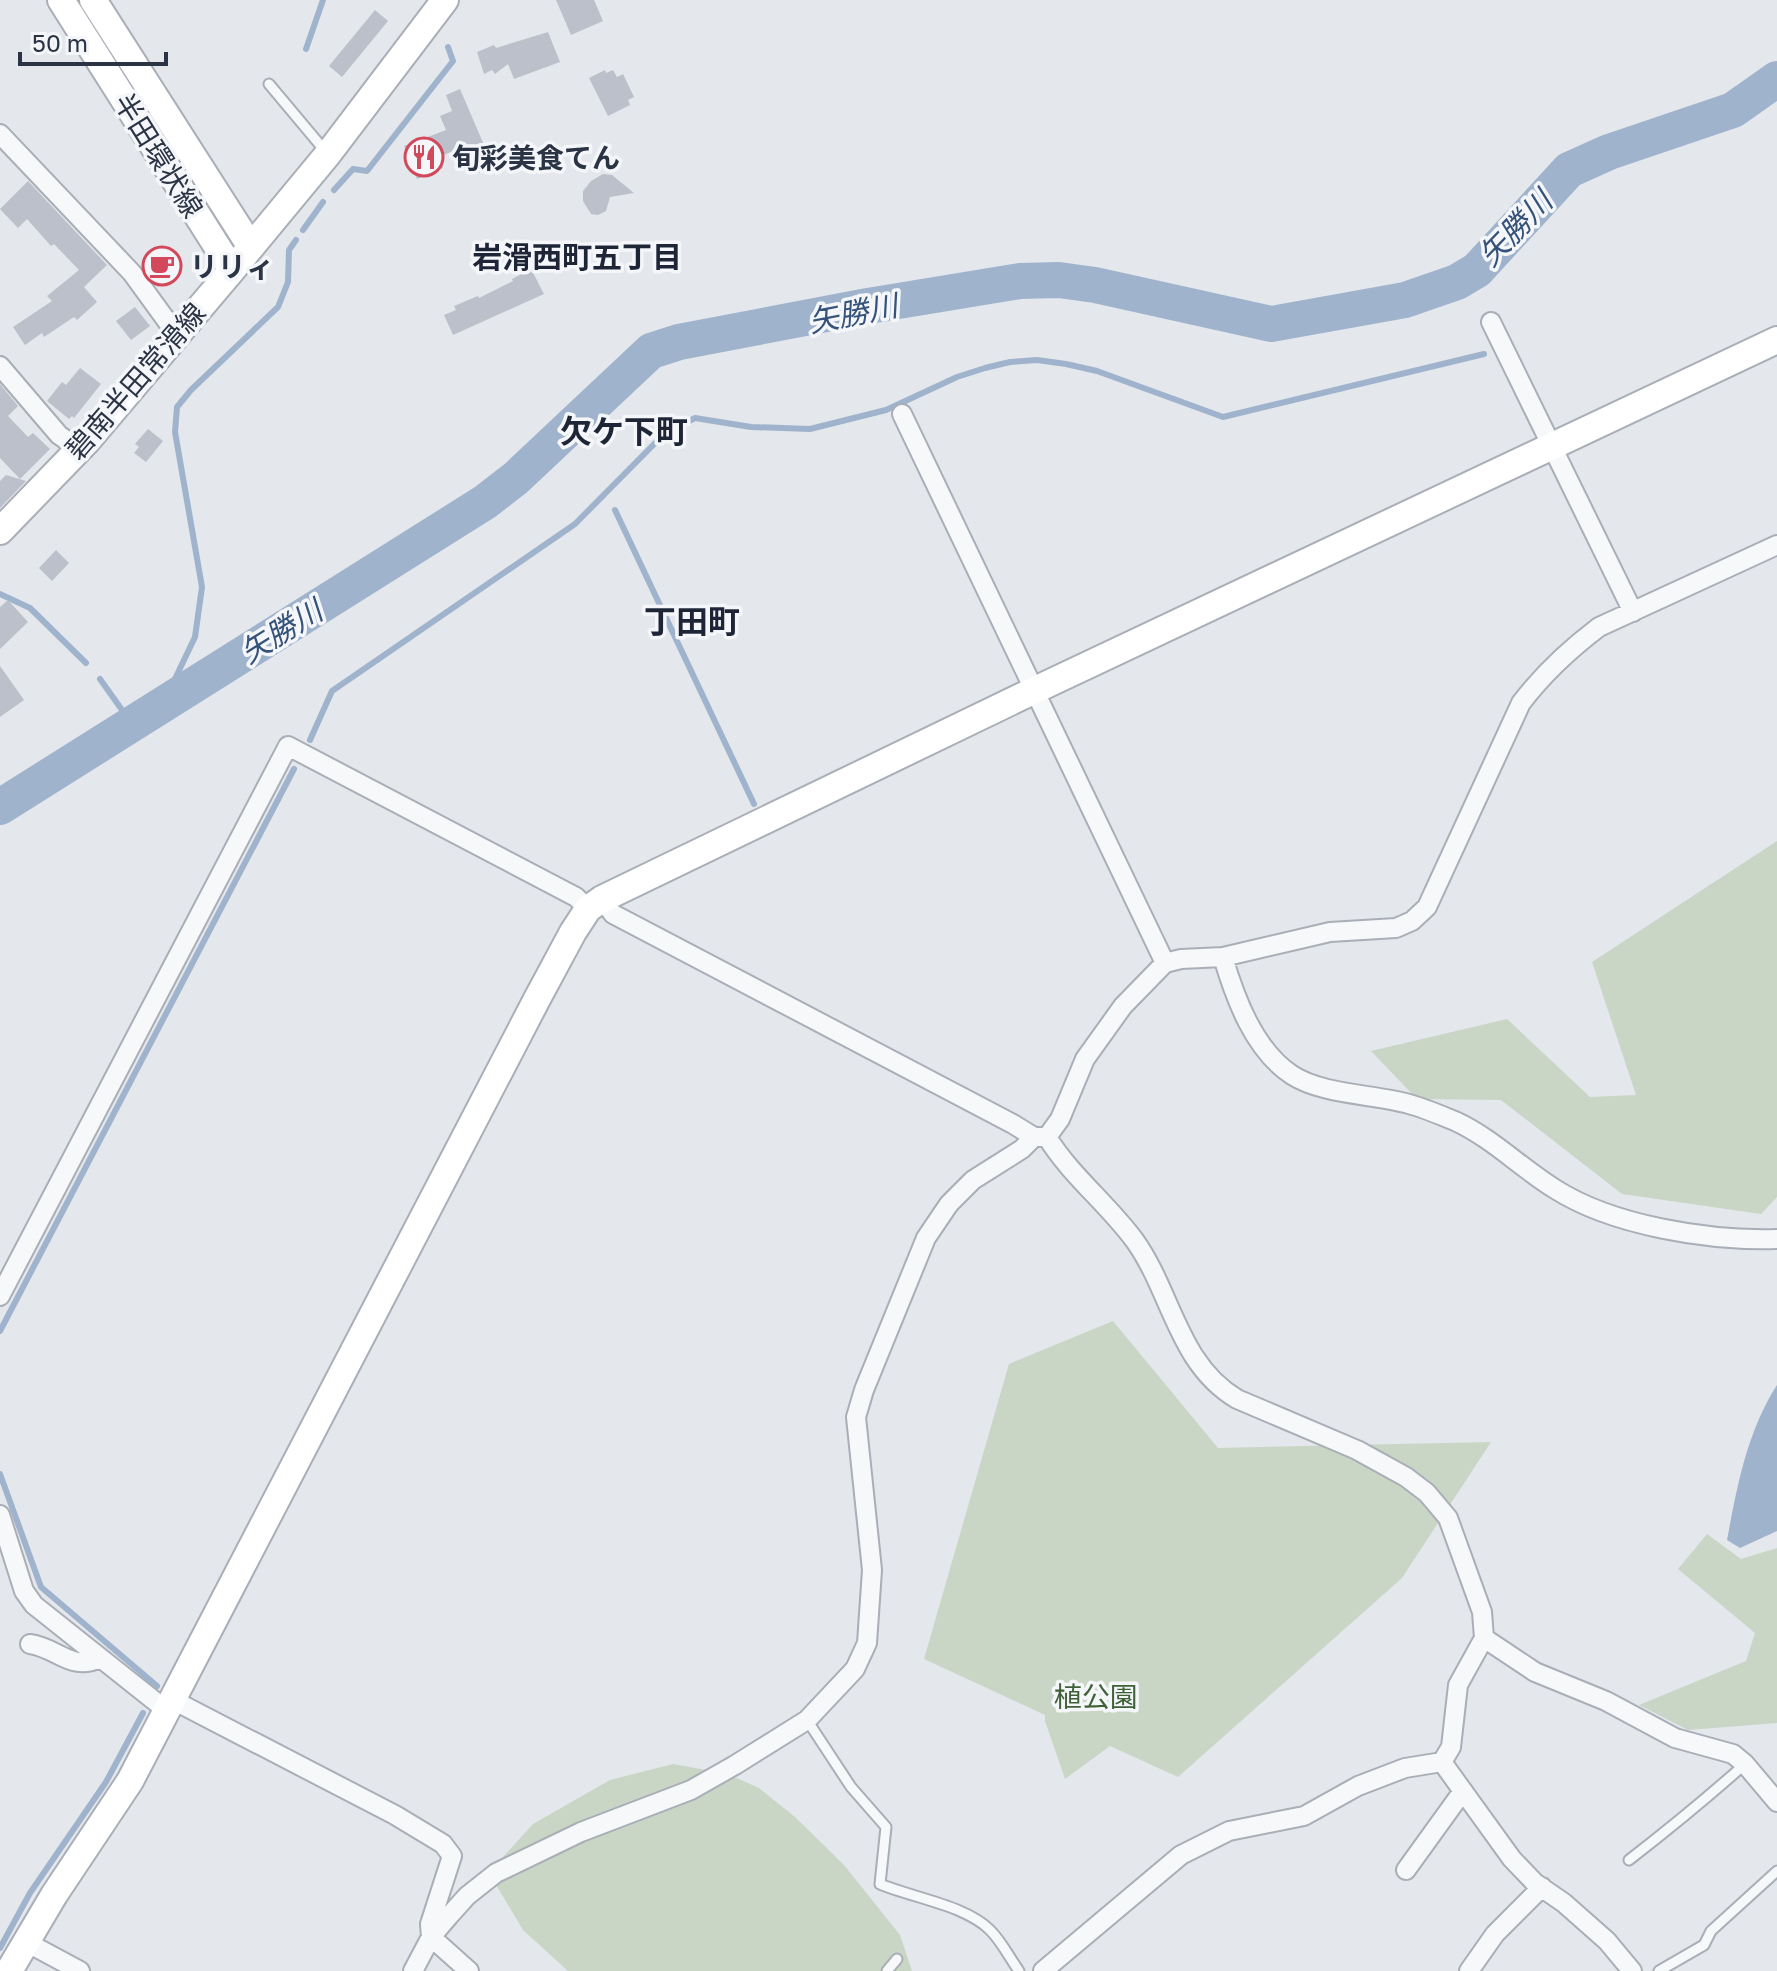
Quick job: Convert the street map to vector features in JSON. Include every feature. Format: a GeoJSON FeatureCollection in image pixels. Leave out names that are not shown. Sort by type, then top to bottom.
{"type":"FeatureCollection","features":[{"type":"Feature","properties":{"kind":"street","name":"半田環状線"},"geometry":{"type":"LineString","coordinates":[[61,0],[232,270]]}},
{"type":"Feature","properties":{"kind":"street","name":"半田環状線"},"geometry":{"type":"LineString","coordinates":[[93,0],[251,247]]}},
{"type":"Feature","properties":{"kind":"street","name":"碧南半田常滑線"},"geometry":{"type":"LineString","coordinates":[[0,531],[79,449],[232,270],[328,154],[445,0]]}},
{"type":"Feature","properties":{"kind":"street"},"geometry":{"type":"LineString","coordinates":[[0,134],[132,273],[177,335]]}},
{"type":"Feature","properties":{"kind":"street"},"geometry":{"type":"LineString","coordinates":[[1491,322],[1633,612]]}},
{"type":"Feature","properties":{"kind":"street"},"geometry":{"type":"LineString","coordinates":[[9,1971],[130,1781],[537,999],[595,904],[1035,690],[1777,340]]}},
{"type":"Feature","properties":{"kind":"street"},"geometry":{"type":"LineString","coordinates":[[0,366],[59,435],[79,449]]}},
{"type":"Feature","properties":{"kind":"street"},"geometry":{"type":"LineString","coordinates":[[902,414],[1165,963]]}},
{"type":"Feature","properties":{"kind":"street"},"geometry":{"type":"LineString","coordinates":[[413,1971],[431,1937],[467,1896],[496,1873],[581,1832],[691,1790],[807,1720],[855,1669],[867,1643],[872,1570],[856,1417],[917,1255],[949,1204],[973,1180],[1040,1137],[1060,1119],[1085,1059],[1123,1006],[1165,963],[1223,957],[1330,932],[1396,928],[1412,921],[1427,907],[1521,703],[1576,644],[1599,627],[1777,545]]}},
{"type":"Feature","properties":{"kind":"street"},"geometry":{"type":"LineString","coordinates":[[0,1296],[288,746],[1040,1137],[1138,1245],[1192,1356],[1221,1389],[1237,1399],[1357,1450],[1406,1477],[1427,1493],[1448,1518],[1482,1612],[1484,1638],[1458,1685],[1451,1747],[1442,1762],[1405,1768],[1358,1786],[1304,1816],[1229,1831],[1181,1855],[1043,1971]]}},
{"type":"Feature","properties":{"kind":"street"},"geometry":{"type":"LineString","coordinates":[[1223,957],[1231,986],[1254,1032],[1271,1056],[1293,1075],[1319,1086],[1409,1104],[1456,1122],[1484,1137],[1556,1190],[1603,1211],[1695,1235],[1736,1240],[1777,1239]]}},
{"type":"Feature","properties":{"kind":"street"},"geometry":{"type":"LineString","coordinates":[[0,1515],[24,1591],[34,1605],[100,1658],[169,1704],[395,1815],[443,1844],[452,1856],[430,1924],[431,1937],[469,1971]]}},
{"type":"Feature","properties":{"kind":"street"},"geometry":{"type":"LineString","coordinates":[[1484,1638],[1535,1672],[1606,1701],[1675,1738],[1733,1754],[1777,1802]]}},
{"type":"Feature","properties":{"kind":"street"},"geometry":{"type":"LineString","coordinates":[[30,1644],[78,1664],[88,1664],[100,1658]]}},
{"type":"Feature","properties":{"kind":"street"},"geometry":{"type":"LineString","coordinates":[[1442,1762],[1512,1859],[1607,1941],[1632,1971]]}},
{"type":"Feature","properties":{"kind":"street"},"geometry":{"type":"LineString","coordinates":[[1406,1870],[1463,1791]]}},
{"type":"Feature","properties":{"kind":"street"},"geometry":{"type":"LineString","coordinates":[[1469,1971],[1495,1934],[1542,1887]]}},
{"type":"Feature","properties":{"kind":"street"},"geometry":{"type":"LineString","coordinates":[[26,1942],[80,1971]]}},
{"type":"Feature","properties":{"kind":"lane"},"geometry":{"type":"LineString","coordinates":[[269,84],[328,154]]}},
{"type":"Feature","properties":{"kind":"lane"},"geometry":{"type":"LineString","coordinates":[[807,1720],[851,1787],[886,1827],[880,1884],[972,1917],[1002,1942],[1019,1971]]}},
{"type":"Feature","properties":{"kind":"lane"},"geometry":{"type":"LineString","coordinates":[[1629,1860],[1745,1764]]}},
{"type":"Feature","properties":{"kind":"lane"},"geometry":{"type":"LineString","coordinates":[[1659,1971],[1704,1945],[1711,1931],[1777,1871]]}},
{"type":"Feature","properties":{"kind":"lane"},"geometry":{"type":"LineString","coordinates":[[887,1971],[897,1959]]}},
{"type":"Feature","properties":{"kind":"green space"},"geometry":{"type":"Polygon","coordinates":[[[1777,841],[1777,1197],[1761,1214],[1622,1194],[1501,1100],[1417,1099],[1371,1051],[1507,1019],[1590,1097],[1636,1095],[1592,962],[1777,841]]]}},
{"type":"Feature","properties":{"kind":"green space","name":"植公園"},"geometry":{"type":"Polygon","coordinates":[[[1113,1321],[1218,1448],[1491,1442],[1402,1578],[1178,1777],[1110,1746],[1065,1779],[1045,1715],[924,1659],[1009,1364],[1113,1321]]]}},
{"type":"Feature","properties":{"kind":"green space"},"geometry":{"type":"Polygon","coordinates":[[[1707,1534],[1741,1559],[1777,1548],[1777,1723],[1688,1730],[1639,1705],[1746,1661],[1755,1633],[1678,1569],[1707,1534]]]}},
{"type":"Feature","properties":{"kind":"green space"},"geometry":{"type":"Polygon","coordinates":[[[673,1764],[728,1774],[759,1788],[795,1817],[844,1865],[900,1935],[912,1971],[568,1971],[523,1930],[495,1883],[503,1857],[533,1824],[610,1780],[673,1764]]]}},
{"type":"Feature","properties":{"kind":"water"},"geometry":{"type":"Polygon","coordinates":[[[1777,1385],[1777,1531],[1740,1548],[1727,1540],[1739,1480],[1758,1421],[1777,1385]]]}},
{"type":"Feature","properties":{"kind":"building"},"geometry":{"type":"Polygon","coordinates":[[[556,0],[594,0],[603,21],[571,35],[556,0]]]}},
{"type":"Feature","properties":{"kind":"building"},"geometry":{"type":"Polygon","coordinates":[[[375,10],[388,21],[342,77],[329,66],[375,10]]]}},
{"type":"Feature","properties":{"kind":"building"},"geometry":{"type":"Polygon","coordinates":[[[548,32],[560,62],[514,79],[508,64],[495,74],[492,70],[484,74],[477,52],[548,32]]]}},
{"type":"Feature","properties":{"kind":"building"},"geometry":{"type":"Polygon","coordinates":[[[605,70],[606,73],[613,70],[617,77],[623,74],[634,97],[628,100],[630,105],[608,116],[589,78],[605,70]]]}},
{"type":"Feature","properties":{"kind":"building"},"geometry":{"type":"Polygon","coordinates":[[[460,89],[493,166],[478,173],[467,145],[439,157],[443,168],[417,179],[404,146],[446,130],[440,116],[452,111],[446,95],[460,89]]]}},
{"type":"Feature","properties":{"kind":"building"},"geometry":{"type":"Polygon","coordinates":[[[603,174],[612,175],[634,193],[610,197],[606,211],[591,214],[583,201],[583,191],[591,181],[603,174]]]}},
{"type":"Feature","properties":{"kind":"building"},"geometry":{"type":"Polygon","coordinates":[[[28,181],[107,265],[84,287],[97,302],[77,320],[74,317],[44,337],[42,333],[25,345],[13,327],[52,301],[47,296],[79,270],[54,244],[51,246],[27,219],[18,228],[0,209],[28,181]]]}},
{"type":"Feature","properties":{"kind":"building","name":"リリィ"},"geometry":{"type":"Polygon","coordinates":[[[165,250],[178,265],[159,282],[146,266],[165,250]]]}},
{"type":"Feature","properties":{"kind":"building"},"geometry":{"type":"Polygon","coordinates":[[[531,269],[544,294],[453,335],[444,315],[456,310],[454,306],[479,298],[531,269]]]}},
{"type":"Feature","properties":{"kind":"building"},"geometry":{"type":"Polygon","coordinates":[[[135,307],[150,326],[131,340],[116,321],[135,307]]]}},
{"type":"Feature","properties":{"kind":"building"},"geometry":{"type":"Polygon","coordinates":[[[80,368],[101,384],[74,418],[69,419],[47,401],[62,382],[66,385],[80,368]]]}},
{"type":"Feature","properties":{"kind":"building"},"geometry":{"type":"Polygon","coordinates":[[[0,384],[18,406],[8,416],[28,437],[33,433],[50,449],[20,479],[0,458],[0,384]]]}},
{"type":"Feature","properties":{"kind":"building"},"geometry":{"type":"Polygon","coordinates":[[[148,429],[163,441],[146,462],[134,453],[139,447],[135,444],[148,429]]]}},
{"type":"Feature","properties":{"kind":"building"},"geometry":{"type":"Polygon","coordinates":[[[6,475],[26,481],[0,508],[0,481],[6,475]]]}},
{"type":"Feature","properties":{"kind":"building"},"geometry":{"type":"Polygon","coordinates":[[[56,550],[69,563],[52,581],[39,568],[56,550]]]}},
{"type":"Feature","properties":{"kind":"building"},"geometry":{"type":"Polygon","coordinates":[[[8,600],[28,622],[0,649],[0,607],[8,600]]]}},
{"type":"Feature","properties":{"kind":"building"},"geometry":{"type":"Polygon","coordinates":[[[0,666],[24,700],[0,717],[0,666]]]}},
{"type":"Feature","properties":{"kind":"waterway"},"geometry":{"type":"LineString","coordinates":[[306,49],[323,0]]}},
{"type":"Feature","properties":{"kind":"waterway"},"geometry":{"type":"LineString","coordinates":[[334,190],[353,169],[367,171],[453,61],[448,47]]}},
{"type":"Feature","properties":{"kind":"waterway","name":"矢勝川"},"geometry":{"type":"LineString","coordinates":[[0,807],[485,502],[516,478],[651,351],[679,342],[868,306],[1020,281],[1059,280],[1095,285],[1271,324],[1405,300],[1457,282],[1477,270],[1569,170],[1609,152],[1733,110],[1777,79]]}},
{"type":"Feature","properties":{"kind":"waterway"},"geometry":{"type":"LineString","coordinates":[[303,230],[323,202]]}},
{"type":"Feature","properties":{"kind":"waterway"},"geometry":{"type":"LineString","coordinates":[[143,717],[174,681],[195,637],[202,587],[175,432],[177,407],[278,307],[288,282],[289,250],[296,240]]}},
{"type":"Feature","properties":{"kind":"waterway"},"geometry":{"type":"LineString","coordinates":[[310,740],[332,691],[575,524],[664,434],[695,418],[751,427],[810,429],[886,410],[957,377],[985,368],[1037,360],[1097,371],[1223,417],[1484,354]]}},
{"type":"Feature","properties":{"kind":"waterway"},"geometry":{"type":"LineString","coordinates":[[615,510],[754,804]]}},
{"type":"Feature","properties":{"kind":"waterway"},"geometry":{"type":"LineString","coordinates":[[0,594],[30,608],[86,663]]}},
{"type":"Feature","properties":{"kind":"waterway"},"geometry":{"type":"LineString","coordinates":[[100,679],[132,724]]}},
{"type":"Feature","properties":{"kind":"waterway"},"geometry":{"type":"LineString","coordinates":[[0,1331],[294,769]]}},
{"type":"Feature","properties":{"kind":"waterway"},"geometry":{"type":"LineString","coordinates":[[0,1474],[41,1587],[157,1686]]}},
{"type":"Feature","properties":{"kind":"waterway"},"geometry":{"type":"LineString","coordinates":[[0,1948],[30,1893],[106,1782],[143,1713]]}},
{"type":"Feature","properties":{"kind":"place","name":"旬彩美食てん"},"geometry":{"type":"Point","coordinates":[424,157]}},
{"type":"Feature","properties":{"kind":"place","name":"リリィ"},"geometry":{"type":"Point","coordinates":[162,266]}},
{"type":"Feature","properties":{"kind":"district","name":"岩滑西町五丁目"},"geometry":{"type":"Point","coordinates":[577,257]}},
{"type":"Feature","properties":{"kind":"district","name":"欠ケ下町"},"geometry":{"type":"Point","coordinates":[624,431]}},
{"type":"Feature","properties":{"kind":"district","name":"丁田町"},"geometry":{"type":"Point","coordinates":[692,621]}}]}
